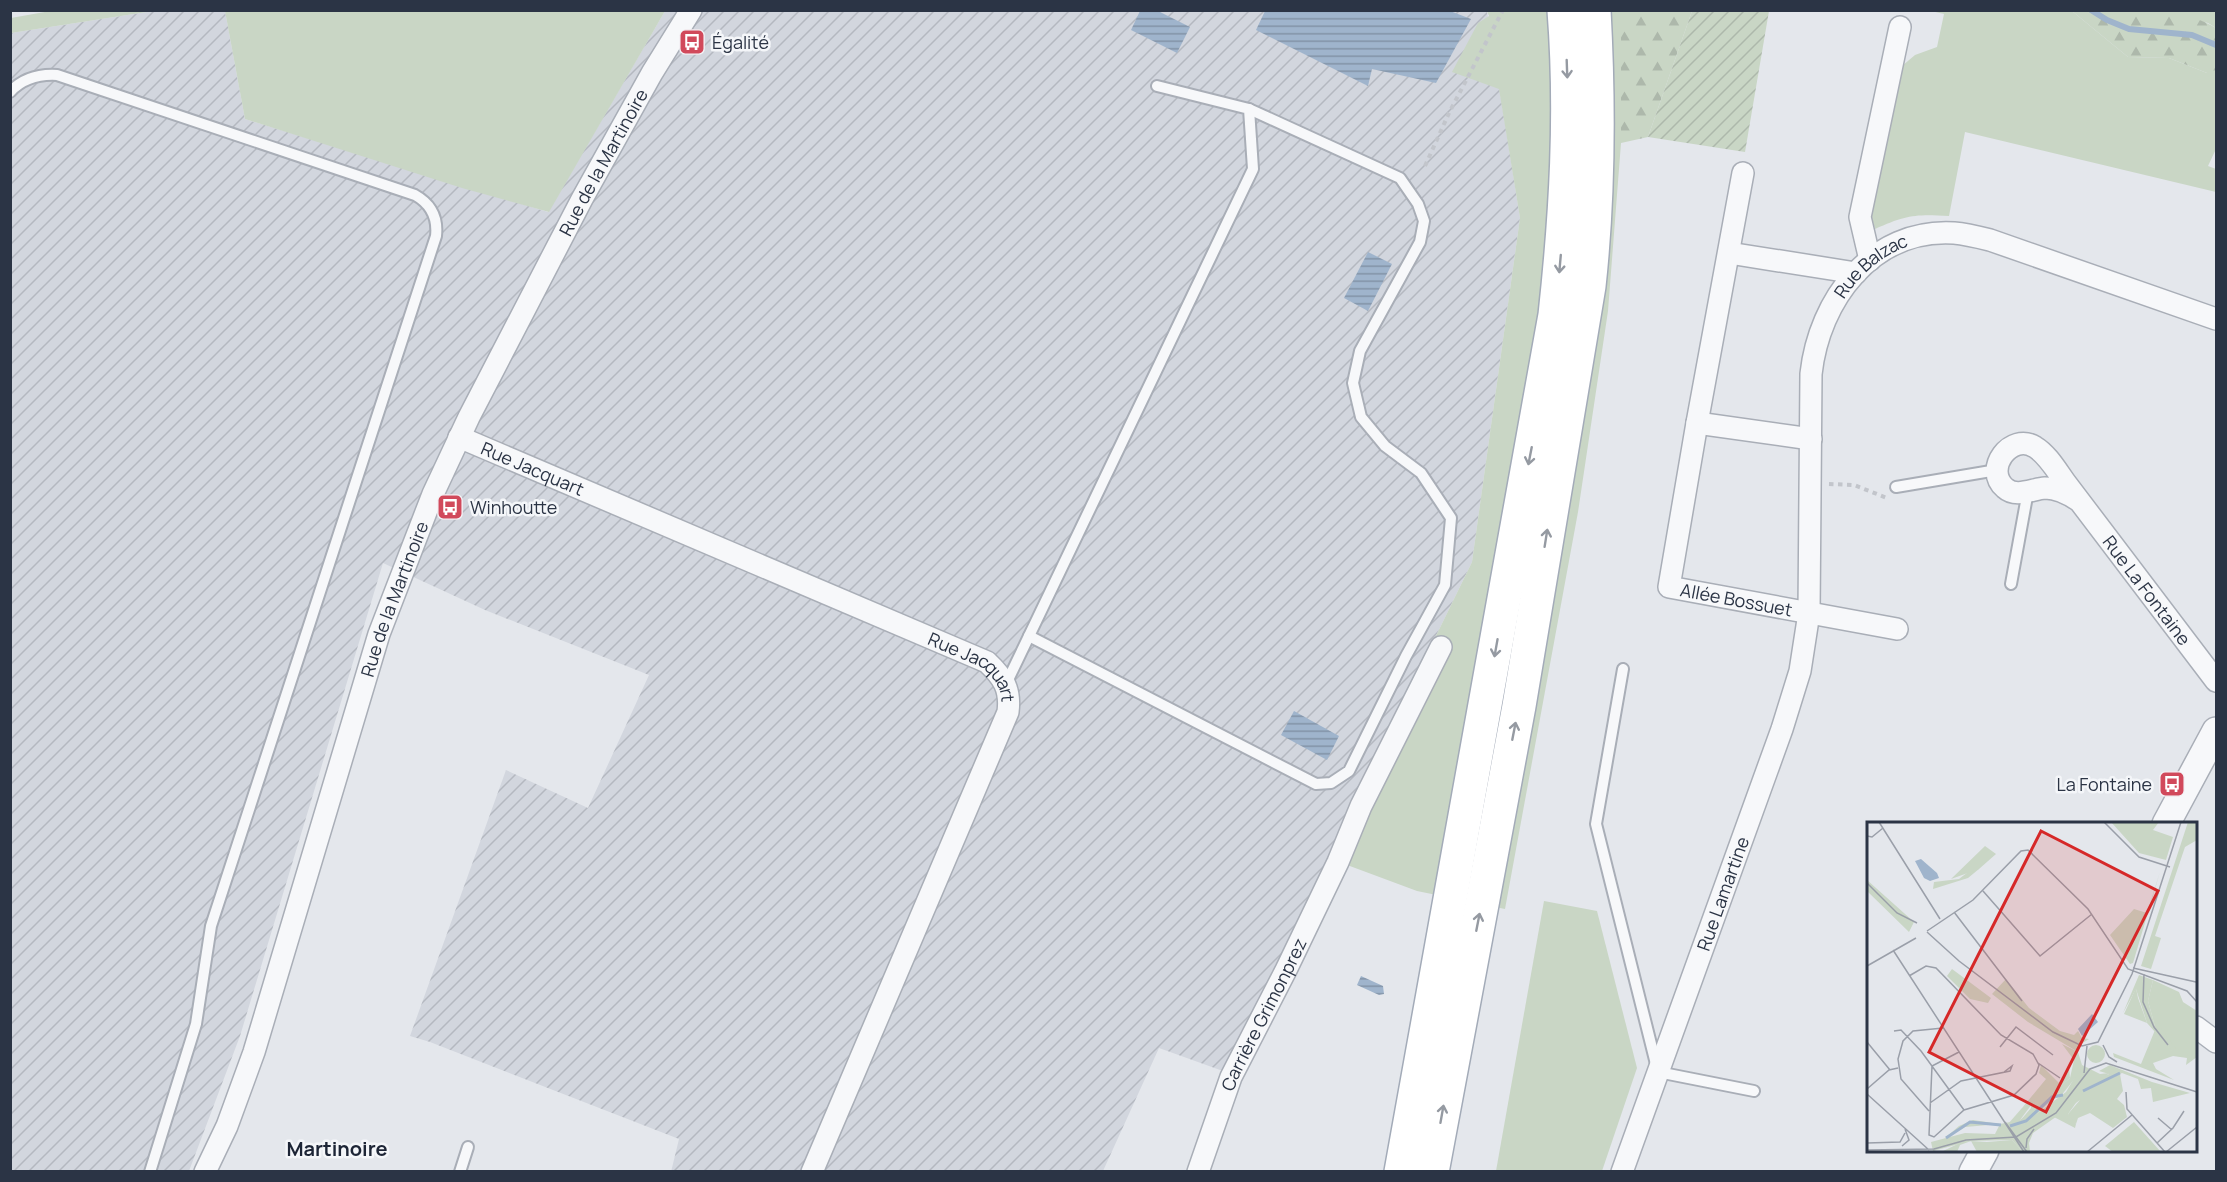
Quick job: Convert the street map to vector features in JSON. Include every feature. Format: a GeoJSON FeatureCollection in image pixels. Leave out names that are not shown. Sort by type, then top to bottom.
{"type":"FeatureCollection","features":[{"type":"Feature","properties":{"kind":"main road"},"geometry":{"type":"LineString","coordinates":[[1401,1172],[1555,315],[1564,227],[1568,141],[1564,10]]}},
{"type":"Feature","properties":{"kind":"main road"},"geometry":{"type":"LineString","coordinates":[[1432,1172],[1519,706],[1584,320],[1595,228],[1599,133],[1594,10]]}},
{"type":"Feature","properties":{"kind":"street","name":"Rue de la Martinoire"},"geometry":{"type":"LineString","coordinates":[[206,1172],[227,1126],[257,1042],[382,625],[420,526],[459,437],[582,199],[652,73],[691,10]]}},
{"type":"Feature","properties":{"kind":"street"},"geometry":{"type":"LineString","coordinates":[[1729,253],[1863,266],[1860,217],[1900,27]]}},
{"type":"Feature","properties":{"kind":"street","name":"Allée Bossuet"},"geometry":{"type":"LineString","coordinates":[[1743,173],[1669,587],[1897,629]]}},
{"type":"Feature","properties":{"kind":"street","name":"Rue Balzac"},"geometry":{"type":"LineString","coordinates":[[1809,613],[1811,374],[1816,341],[1834,300],[1863,266],[1884,249],[1916,237],[1934,234],[1970,235],[2217,319]]}},
{"type":"Feature","properties":{"kind":"street"},"geometry":{"type":"LineString","coordinates":[[1697,423],[1811,440]]}},
{"type":"Feature","properties":{"kind":"street","name":"Rue Jacquart"},"geometry":{"type":"LineString","coordinates":[[459,437],[987,662],[999,673],[1006,684],[1010,699],[1008,712],[812,1172]]}},
{"type":"Feature","properties":{"kind":"street","name":"Rue La Fontaine"},"geometry":{"type":"LineString","coordinates":[[2079,501],[2067,493],[2047,488],[2012,492],[2001,483],[1997,470],[1998,462],[2006,450],[2021,443],[2036,447],[2045,457],[2079,501],[2217,681]]}},
{"type":"Feature","properties":{"kind":"street","name":"Rue Lamartine"},"geometry":{"type":"LineString","coordinates":[[1622,1172],[1791,703],[1800,671],[1809,613]]}},
{"type":"Feature","properties":{"kind":"street","name":"Carrière Grimonprez"},"geometry":{"type":"LineString","coordinates":[[1198,1172],[1231,1077],[1338,862],[1361,806],[1441,647]]}},
{"type":"Feature","properties":{"kind":"street"},"geometry":{"type":"LineString","coordinates":[[2167,822],[2217,731]]}},
{"type":"Feature","properties":{"kind":"street"},"geometry":{"type":"LineString","coordinates":[[2197,1028],[2217,1042]]}},
{"type":"Feature","properties":{"kind":"street","name":"Rue de la Martinoire"},"geometry":{"type":"LineString","coordinates":[[221,1172],[227,1126]]}},
{"type":"Feature","properties":{"kind":"lane"},"geometry":{"type":"LineString","coordinates":[[10,92],[27,79],[38,75],[57,75],[415,195],[429,204],[437,227],[436,236],[211,926],[196,1024],[150,1172]]}},
{"type":"Feature","properties":{"kind":"lane"},"geometry":{"type":"LineString","coordinates":[[1029,636],[1316,784],[1332,783],[1349,771],[1406,656],[1445,585],[1451,518],[1421,473],[1385,446],[1361,417],[1353,383],[1360,351],[1420,242],[1424,222],[1418,204],[1400,178],[1249,109],[1157,86]]}},
{"type":"Feature","properties":{"kind":"lane"},"geometry":{"type":"LineString","coordinates":[[1006,684],[1253,169],[1249,109]]}},
{"type":"Feature","properties":{"kind":"lane"},"geometry":{"type":"LineString","coordinates":[[1896,487],[1997,470]]}},
{"type":"Feature","properties":{"kind":"lane"},"geometry":{"type":"LineString","coordinates":[[2011,584],[2028,491]]}},
{"type":"Feature","properties":{"kind":"lane"},"geometry":{"type":"LineString","coordinates":[[1623,669],[1596,824],[1658,1072],[1754,1091]]}},
{"type":"Feature","properties":{"kind":"lane"},"geometry":{"type":"LineString","coordinates":[[460,1172],[468,1147]]}},
{"type":"Feature","properties":{"kind":"path"},"geometry":{"type":"LineString","coordinates":[[1425,165],[1449,113],[1503,10]]}},
{"type":"Feature","properties":{"kind":"path"},"geometry":{"type":"LineString","coordinates":[[1810,484],[1854,486],[1887,499],[1888,486],[1896,487]]}},
{"type":"Feature","properties":{"kind":"shaded area"},"geometry":{"type":"Polygon","coordinates":[[[153,11],[225,11],[245,119],[548,212],[665,11],[1487,11],[1520,218],[1472,562],[1358,796],[1234,1075],[1159,1048],[1103,1171],[671,1172],[679,1139],[410,1036],[506,770],[588,808],[649,675],[485,610],[383,563],[240,1036],[189,1171],[11,1172],[11,33],[153,11]]]}},
{"type":"Feature","properties":{"kind":"green space"},"geometry":{"type":"Polygon","coordinates":[[[56,10],[153,11],[11,33],[11,18],[56,10]]]}},
{"type":"Feature","properties":{"kind":"green space"},"geometry":{"type":"Polygon","coordinates":[[[225,10],[665,11],[549,212],[462,188],[245,119],[225,10]]]}},
{"type":"Feature","properties":{"kind":"green space"},"geometry":{"type":"Polygon","coordinates":[[[2146,10],[2201,21],[2216,28],[2216,73],[2207,73],[2169,58],[2128,57],[2072,11],[2146,10]]]}},
{"type":"Feature","properties":{"kind":"green space"},"geometry":{"type":"Polygon","coordinates":[[[1487,11],[1621,11],[1622,28],[1621,143],[1608,311],[1578,512],[1505,909],[1417,891],[1331,859],[1358,796],[1472,562],[1520,218],[1499,89],[1452,72],[1478,23],[1489,16],[1487,11]]]}},
{"type":"Feature","properties":{"kind":"green space"},"geometry":{"type":"Polygon","coordinates":[[[1621,11],[1692,11],[1648,137],[1621,143],[1621,11]]]}},
{"type":"Feature","properties":{"kind":"green space"},"geometry":{"type":"Polygon","coordinates":[[[1692,11],[1769,11],[1745,152],[1648,137],[1692,11]]]}},
{"type":"Feature","properties":{"kind":"green space"},"geometry":{"type":"Polygon","coordinates":[[[1931,11],[2072,11],[2128,57],[2169,58],[2207,73],[2216,73],[2216,149],[2208,166],[2216,169],[2216,192],[1965,132],[1949,216],[1911,216],[1875,229],[1870,211],[1902,66],[1915,55],[1937,47],[1944,14],[1931,11]]]}},
{"type":"Feature","properties":{"kind":"green space"},"geometry":{"type":"Polygon","coordinates":[[[2156,11],[2216,11],[2216,28],[2208,23],[2156,11]]]}},
{"type":"Feature","properties":{"kind":"green space"},"geometry":{"type":"Polygon","coordinates":[[[1544,901],[1597,911],[1637,1068],[1602,1171],[1496,1171],[1544,901]]]}},
{"type":"Feature","properties":{"kind":"water"},"geometry":{"type":"Polygon","coordinates":[[[1140,11],[1158,11],[1190,27],[1177,53],[1131,30],[1140,11]]]}},
{"type":"Feature","properties":{"kind":"water"},"geometry":{"type":"Polygon","coordinates":[[[1265,11],[1450,11],[1471,19],[1436,83],[1372,69],[1368,86],[1256,30],[1265,11]]]}},
{"type":"Feature","properties":{"kind":"water"},"geometry":{"type":"Polygon","coordinates":[[[1368,252],[1392,264],[1368,311],[1344,298],[1368,252]]]}},
{"type":"Feature","properties":{"kind":"water"},"geometry":{"type":"Polygon","coordinates":[[[1294,711],[1339,736],[1327,760],[1281,735],[1294,711]]]}},
{"type":"Feature","properties":{"kind":"water"},"geometry":{"type":"Polygon","coordinates":[[[1361,976],[1383,986],[1384,994],[1379,995],[1357,985],[1361,976]]]}},
{"type":"Feature","properties":{"kind":"waterway"},"geometry":{"type":"LineString","coordinates":[[2091,10],[2129,29],[2192,35],[2216,45]]}},
{"type":"Feature","properties":{"kind":"place","name":"Égalité"},"geometry":{"type":"Point","coordinates":[692,42]}},
{"type":"Feature","properties":{"kind":"place","name":"Winhoutte"},"geometry":{"type":"Point","coordinates":[450,507]}},
{"type":"Feature","properties":{"kind":"place","name":"La Fontaine"},"geometry":{"type":"Point","coordinates":[2172,784]}},
{"type":"Feature","properties":{"kind":"district","name":"Martinoire"},"geometry":{"type":"Point","coordinates":[337,1148]}}]}
